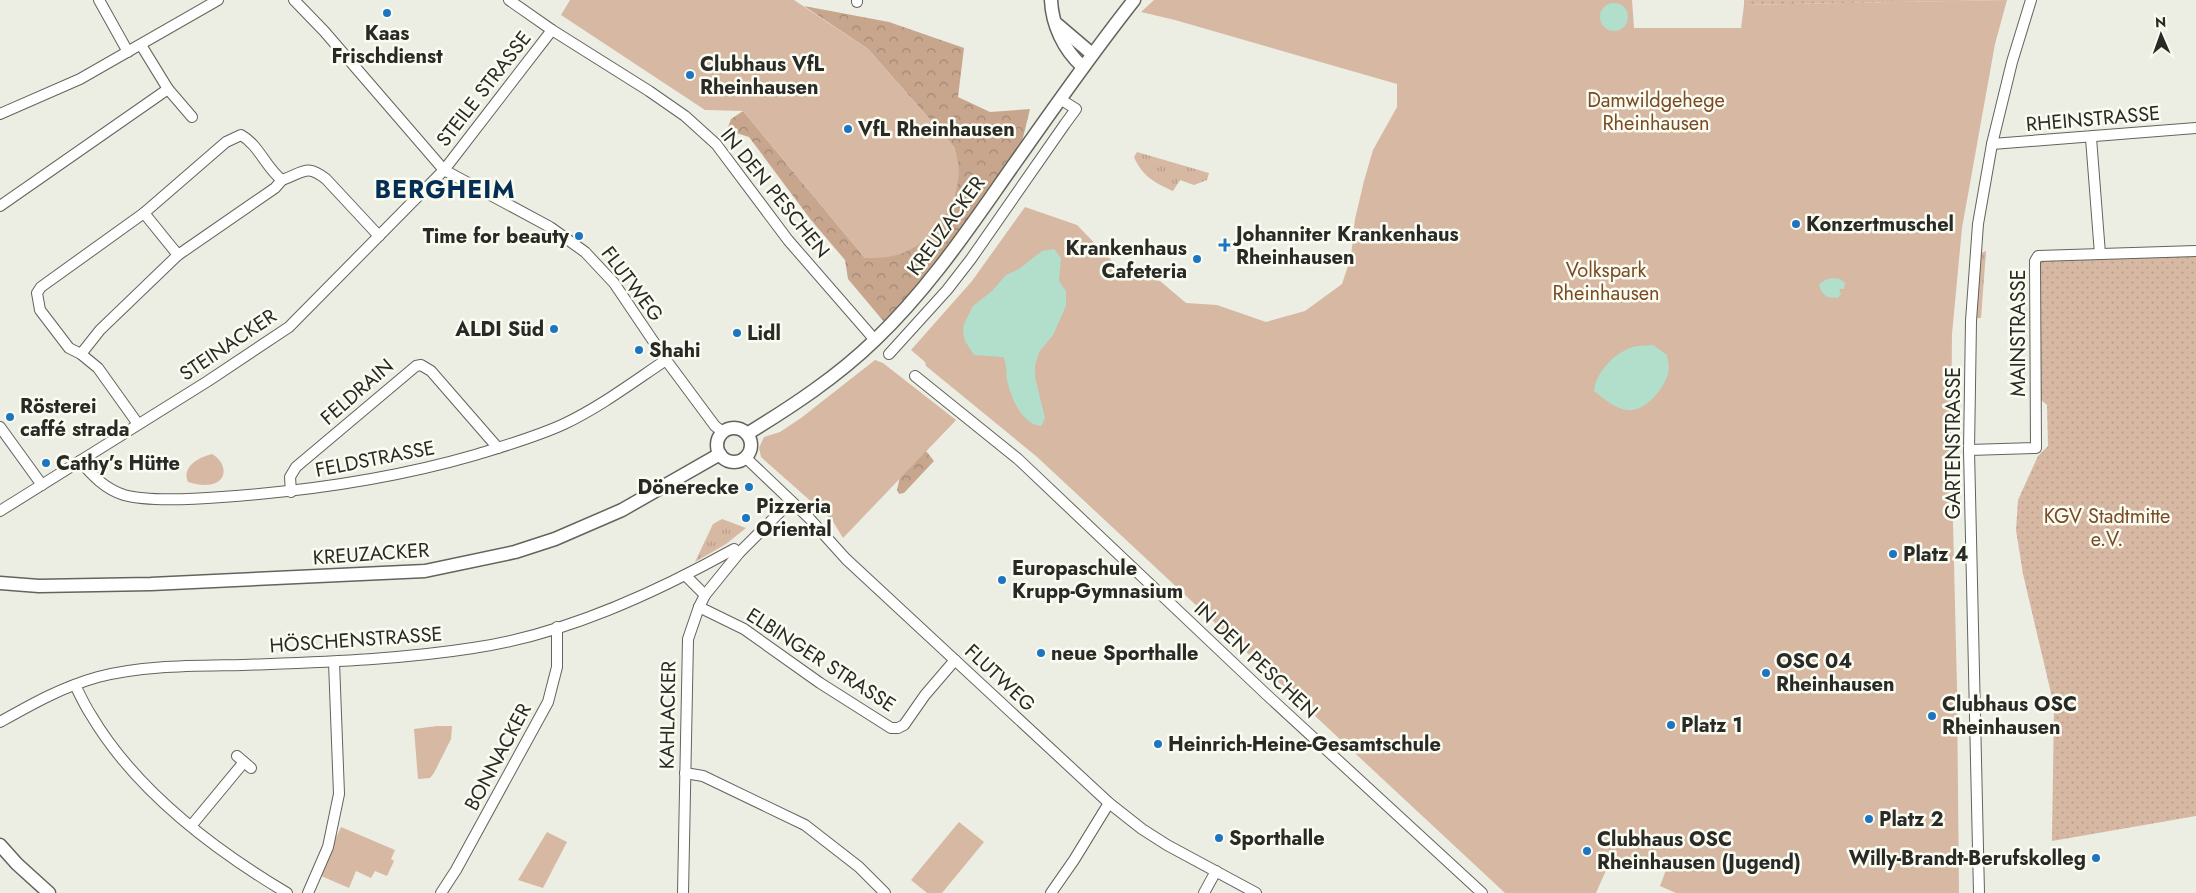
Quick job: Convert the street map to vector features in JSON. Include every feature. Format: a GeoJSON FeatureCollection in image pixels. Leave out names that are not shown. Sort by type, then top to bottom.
{"type":"FeatureCollection","features":[{"type":"Feature","properties":{"kind":"street"},"geometry":{"type":"LineString","coordinates":[[99,0],[128,52]]}},
{"type":"Feature","properties":{"kind":"street"},"geometry":{"type":"LineString","coordinates":[[0,114],[65,86],[218,0]]}},
{"type":"Feature","properties":{"kind":"street","name":"FLUTWEG"},"geometry":{"type":"LineString","coordinates":[[294,0],[324,31],[444,170],[550,226],[585,252],[614,283],[666,360],[715,426],[723,432]]}},
{"type":"Feature","properties":{"kind":"street","name":"IN DEN PESCHEN"},"geometry":{"type":"LineString","coordinates":[[509,0],[685,116],[716,144],[788,240],[875,340]]}},
{"type":"Feature","properties":{"kind":"street"},"geometry":{"type":"LineString","coordinates":[[1051,0],[1054,21],[1062,42],[1072,57],[1082,66]]}},
{"type":"Feature","properties":{"kind":"street","name":"KREUZACKER"},"geometry":{"type":"LineString","coordinates":[[747,434],[816,389],[875,340],[914,300],[939,271],[1082,66],[1134,0]]}},
{"type":"Feature","properties":{"kind":"street","name":"GARTENSTRASSE"},"geometry":{"type":"LineString","coordinates":[[1979,893],[1969,450],[1971,321],[1978,224],[1992,144],[2012,62],[2031,0]]}},
{"type":"Feature","properties":{"kind":"street"},"geometry":{"type":"LineString","coordinates":[[1054,21],[1092,54]]}},
{"type":"Feature","properties":{"kind":"street","name":"STEILE STRASSE"},"geometry":{"type":"LineString","coordinates":[[444,170],[552,30]]}},
{"type":"Feature","properties":{"kind":"street"},"geometry":{"type":"LineString","coordinates":[[141,45],[168,89],[192,117]]}},
{"type":"Feature","properties":{"kind":"street"},"geometry":{"type":"LineString","coordinates":[[0,206],[168,89]]}},
{"type":"Feature","properties":{"kind":"street"},"geometry":{"type":"LineString","coordinates":[[888,354],[947,290],[971,259],[1066,124],[1076,108],[1060,99]]}},
{"type":"Feature","properties":{"kind":"street"},"geometry":{"type":"LineString","coordinates":[[1050,113],[1066,124]]}},
{"type":"Feature","properties":{"kind":"street","name":"RHEINSTRASSE"},"geometry":{"type":"LineString","coordinates":[[1992,144],[2091,138],[2196,128]]}},
{"type":"Feature","properties":{"kind":"street"},"geometry":{"type":"LineString","coordinates":[[138,424],[98,368],[81,354],[68,348],[40,310],[38,293],[40,287],[144,213],[226,142],[241,135],[249,139],[274,174],[282,180]]}},
{"type":"Feature","properties":{"kind":"street"},"geometry":{"type":"LineString","coordinates":[[2091,138],[2100,254]]}},
{"type":"Feature","properties":{"kind":"street"},"geometry":{"type":"LineString","coordinates":[[81,354],[107,324],[178,255],[275,188],[282,180],[304,171],[312,169],[326,179],[378,236]]}},
{"type":"Feature","properties":{"kind":"street","name":"STEINACKER"},"geometry":{"type":"LineString","coordinates":[[0,511],[208,382],[289,327],[444,170]]}},
{"type":"Feature","properties":{"kind":"street"},"geometry":{"type":"LineString","coordinates":[[144,213],[178,255]]}},
{"type":"Feature","properties":{"kind":"street","name":"MAINSTRASSE"},"geometry":{"type":"LineString","coordinates":[[1969,450],[2036,448],[2036,258],[2042,255],[2196,251]]}},
{"type":"Feature","properties":{"kind":"street","name":"FELDSTRASSE"},"geometry":{"type":"LineString","coordinates":[[80,461],[92,475],[110,489],[126,495],[197,498],[291,492],[357,482],[444,464],[498,448],[562,424],[596,407],[666,360]]}},
{"type":"Feature","properties":{"kind":"street","name":"FELDRAIN"},"geometry":{"type":"LineString","coordinates":[[291,492],[290,477],[296,467],[416,366],[421,365],[431,371],[498,448]]}},
{"type":"Feature","properties":{"kind":"street","name":"IN DEN PESCHEN"},"geometry":{"type":"LineString","coordinates":[[915,376],[1018,459],[1267,695],[1482,893]]}},
{"type":"Feature","properties":{"kind":"street"},"geometry":{"type":"LineString","coordinates":[[0,427],[42,485]]}},
{"type":"Feature","properties":{"kind":"street"},"geometry":{"type":"LineString","coordinates":[[736,428],[747,434],[750,446],[745,457],[740,460],[729,461],[720,454],[717,445],[723,432],[736,428]]}},
{"type":"Feature","properties":{"kind":"street","name":"KREUZACKER"},"geometry":{"type":"LineString","coordinates":[[0,583],[39,586],[151,584],[425,571],[515,552],[563,536],[622,510],[720,454]]}},
{"type":"Feature","properties":{"kind":"street","name":"FLUTWEG"},"geometry":{"type":"LineString","coordinates":[[745,457],[791,501],[846,559],[1109,803],[1167,845],[1256,893]]}},
{"type":"Feature","properties":{"kind":"street","name":"KAHLACKER"},"geometry":{"type":"LineString","coordinates":[[683,893],[688,639],[699,606],[706,595],[739,553],[791,501]]}},
{"type":"Feature","properties":{"kind":"street"},"geometry":{"type":"LineString","coordinates":[[706,595],[686,576],[734,549],[739,553]]}},
{"type":"Feature","properties":{"kind":"street","name":"HÖSCHENSTRASSE"},"geometry":{"type":"LineString","coordinates":[[0,722],[35,702],[75,685],[99,677],[135,670],[334,662],[474,648],[557,628],[597,614],[686,576]]}},
{"type":"Feature","properties":{"kind":"street","name":"ELBINGER STRASSE"},"geometry":{"type":"LineString","coordinates":[[699,606],[744,629],[820,683],[891,728],[898,728],[904,725],[925,695],[955,660]]}},
{"type":"Feature","properties":{"kind":"street","name":"BONNACKER"},"geometry":{"type":"LineString","coordinates":[[441,893],[456,870],[548,702],[557,666],[557,628]]}},
{"type":"Feature","properties":{"kind":"street"},"geometry":{"type":"LineString","coordinates":[[308,893],[328,847],[339,794],[334,662]]}},
{"type":"Feature","properties":{"kind":"street"},"geometry":{"type":"LineString","coordinates":[[75,685],[90,714],[118,754],[154,793],[191,826],[258,875],[288,893]]}},
{"type":"Feature","properties":{"kind":"street"},"geometry":{"type":"LineString","coordinates":[[191,826],[244,762]]}},
{"type":"Feature","properties":{"kind":"street"},"geometry":{"type":"LineString","coordinates":[[685,773],[703,776],[805,825],[859,867],[885,893]]}},
{"type":"Feature","properties":{"kind":"street"},"geometry":{"type":"LineString","coordinates":[[1051,893],[1109,803]]}},
{"type":"Feature","properties":{"kind":"street"},"geometry":{"type":"LineString","coordinates":[[0,844],[17,864],[49,893]]}},
{"type":"Feature","properties":{"kind":"street"},"geometry":{"type":"LineString","coordinates":[[1204,893],[1216,871]]}},
{"type":"Feature","properties":{"kind":"green space","name":"VfL Rheinhausen"},"geometry":{"type":"Polygon","coordinates":[[[570,0],[794,0],[868,49],[954,147],[959,175],[952,203],[945,216],[926,239],[915,247],[893,256],[865,258],[743,111],[705,110],[561,15],[570,0]]]}},
{"type":"Feature","properties":{"kind":"green space","name":"Volkspark Rheinhausen"},"geometry":{"type":"Polygon","coordinates":[[[1154,0],[1632,0],[1634,28],[1741,28],[1744,5],[2007,0],[1995,44],[1962,228],[1952,334],[1951,440],[1957,687],[1959,893],[1676,893],[1660,886],[1666,870],[1611,859],[1596,893],[1505,893],[1036,456],[926,366],[925,362],[911,350],[972,281],[1025,207],[1077,225],[1116,265],[1160,281],[1186,303],[1217,305],[1266,322],[1305,311],[1342,284],[1351,257],[1355,219],[1373,150],[1397,107],[1397,84],[1175,20],[1141,12],[1154,0]]]}},
{"type":"Feature","properties":{"kind":"green space"},"geometry":{"type":"Polygon","coordinates":[[[1744,0],[2007,0],[1744,5],[1744,0]]]}},
{"type":"Feature","properties":{"kind":"green space"},"geometry":{"type":"Polygon","coordinates":[[[804,6],[889,22],[964,48],[958,97],[990,112],[1030,109],[1021,146],[917,289],[885,323],[848,279],[845,260],[811,220],[749,137],[727,130],[731,119],[743,111],[865,258],[954,198],[958,163],[954,147],[868,49],[804,6]]]}},
{"type":"Feature","properties":{"kind":"green space"},"geometry":{"type":"Polygon","coordinates":[[[1137,152],[1209,173],[1207,180],[1194,185],[1180,180],[1173,191],[1155,182],[1145,174],[1134,157],[1137,152]]]}},
{"type":"Feature","properties":{"kind":"green space"},"geometry":{"type":"Polygon","coordinates":[[[1986,251],[1981,318],[1976,318],[1981,253],[1986,251]]]}},
{"type":"Feature","properties":{"kind":"green space","name":"KGV Stadtmitte e.V."},"geometry":{"type":"Polygon","coordinates":[[[2196,256],[2196,816],[2052,841],[2054,706],[2023,574],[2016,530],[2018,500],[2038,456],[2048,446],[2047,405],[2041,400],[2040,261],[2196,256]]]}},
{"type":"Feature","properties":{"kind":"green space"},"geometry":{"type":"Polygon","coordinates":[[[875,360],[883,363],[956,420],[843,538],[832,520],[761,457],[759,448],[764,437],[780,432],[801,418],[875,360]]]}},
{"type":"Feature","properties":{"kind":"green space"},"geometry":{"type":"Polygon","coordinates":[[[956,420],[926,451],[934,461],[904,493],[899,494],[897,490],[901,472],[956,420]]]}},
{"type":"Feature","properties":{"kind":"green space"},"geometry":{"type":"Polygon","coordinates":[[[212,454],[223,466],[223,474],[219,481],[208,485],[188,482],[186,477],[189,467],[197,460],[212,454]]]}},
{"type":"Feature","properties":{"kind":"green space"},"geometry":{"type":"Polygon","coordinates":[[[722,519],[746,528],[726,544],[695,562],[713,524],[722,519]]]}},
{"type":"Feature","properties":{"kind":"green space"},"geometry":{"type":"Polygon","coordinates":[[[452,726],[451,739],[430,778],[418,779],[414,729],[452,726]]]}},
{"type":"Feature","properties":{"kind":"green space"},"geometry":{"type":"Polygon","coordinates":[[[959,822],[984,842],[942,893],[927,893],[911,880],[959,822]]]}},
{"type":"Feature","properties":{"kind":"green space"},"geometry":{"type":"Polygon","coordinates":[[[341,827],[395,850],[391,859],[394,861],[387,876],[375,871],[371,878],[356,871],[349,888],[319,875],[341,827]]]}},
{"type":"Feature","properties":{"kind":"green space"},"geometry":{"type":"Polygon","coordinates":[[[547,832],[567,842],[543,888],[518,880],[547,832]]]}},
{"type":"Feature","properties":{"kind":"shaded area"},"geometry":{"type":"Polygon","coordinates":[[[1614,3],[1624,7],[1628,17],[1624,27],[1614,31],[1604,27],[1600,17],[1604,7],[1614,3]]]}},
{"type":"Feature","properties":{"kind":"shaded area"},"geometry":{"type":"Polygon","coordinates":[[[1054,249],[1061,258],[1059,281],[1066,291],[1066,306],[1053,335],[1039,352],[1035,366],[1035,377],[1045,418],[1041,426],[1028,420],[1018,409],[1009,387],[1003,357],[974,355],[965,341],[963,332],[964,324],[973,306],[992,291],[1006,275],[1019,269],[1042,251],[1054,249]]]}},
{"type":"Feature","properties":{"kind":"shaded area"},"geometry":{"type":"Polygon","coordinates":[[[1833,278],[1840,279],[1845,283],[1844,289],[1839,289],[1841,294],[1838,298],[1827,297],[1821,291],[1819,284],[1833,278]]]}},
{"type":"Feature","properties":{"kind":"shaded area"},"geometry":{"type":"Polygon","coordinates":[[[1653,345],[1667,355],[1669,372],[1658,393],[1646,404],[1633,410],[1622,409],[1609,403],[1594,391],[1595,384],[1602,370],[1619,354],[1633,347],[1653,345]]]}},
{"type":"Feature","properties":{"kind":"place","name":"Kaas Frischdienst"},"geometry":{"type":"Point","coordinates":[387,13]}},
{"type":"Feature","properties":{"kind":"place","name":"Clubhaus VfL Rheinhausen"},"geometry":{"type":"Point","coordinates":[690,75]}},
{"type":"Feature","properties":{"kind":"place","name":"VfL Rheinhausen"},"geometry":{"type":"Point","coordinates":[848,129]}},
{"type":"Feature","properties":{"kind":"place","name":"Konzertmuschel"},"geometry":{"type":"Point","coordinates":[1796,224]}},
{"type":"Feature","properties":{"kind":"place","name":"Time for beauty"},"geometry":{"type":"Point","coordinates":[579,236]}},
{"type":"Feature","properties":{"kind":"place","name":"Johanniter Krankenhaus Rheinhausen"},"geometry":{"type":"Point","coordinates":[1225,245]}},
{"type":"Feature","properties":{"kind":"place","name":"Krankenhaus Cafeteria"},"geometry":{"type":"Point","coordinates":[1197,259]}},
{"type":"Feature","properties":{"kind":"place","name":"ALDI Süd"},"geometry":{"type":"Point","coordinates":[554,329]}},
{"type":"Feature","properties":{"kind":"place","name":"Lidl"},"geometry":{"type":"Point","coordinates":[737,333]}},
{"type":"Feature","properties":{"kind":"place","name":"Shahi"},"geometry":{"type":"Point","coordinates":[639,350]}},
{"type":"Feature","properties":{"kind":"place","name":"Rösterei caffé strada"},"geometry":{"type":"Point","coordinates":[10,417]}},
{"type":"Feature","properties":{"kind":"place","name":"Cathy’s Hütte"},"geometry":{"type":"Point","coordinates":[46,463]}},
{"type":"Feature","properties":{"kind":"place","name":"Dönerecke"},"geometry":{"type":"Point","coordinates":[749,487]}},
{"type":"Feature","properties":{"kind":"place","name":"Pizzeria Oriental"},"geometry":{"type":"Point","coordinates":[746,518]}},
{"type":"Feature","properties":{"kind":"place","name":"Platz 4"},"geometry":{"type":"Point","coordinates":[1893,554]}},
{"type":"Feature","properties":{"kind":"place","name":"Europaschule Krupp-Gymnasium"},"geometry":{"type":"Point","coordinates":[1002,580]}},
{"type":"Feature","properties":{"kind":"place","name":"neue Sporthalle"},"geometry":{"type":"Point","coordinates":[1041,653]}},
{"type":"Feature","properties":{"kind":"place","name":"OSC 04 Rheinhausen"},"geometry":{"type":"Point","coordinates":[1766,673]}},
{"type":"Feature","properties":{"kind":"place","name":"Clubhaus OSC Rheinhausen"},"geometry":{"type":"Point","coordinates":[1932,716]}},
{"type":"Feature","properties":{"kind":"place","name":"Platz 1"},"geometry":{"type":"Point","coordinates":[1671,725]}},
{"type":"Feature","properties":{"kind":"place","name":"Heinrich-Heine-Gesamtschule"},"geometry":{"type":"Point","coordinates":[1158,744]}},
{"type":"Feature","properties":{"kind":"place","name":"Platz 2"},"geometry":{"type":"Point","coordinates":[1869,819]}},
{"type":"Feature","properties":{"kind":"place","name":"Sporthalle"},"geometry":{"type":"Point","coordinates":[1219,838]}},
{"type":"Feature","properties":{"kind":"place","name":"Clubhaus OSC Rheinhausen (Jugend)"},"geometry":{"type":"Point","coordinates":[1587,851]}},
{"type":"Feature","properties":{"kind":"place","name":"Willy-Brandt-Berufskolleg"},"geometry":{"type":"Point","coordinates":[2096,858]}},
{"type":"Feature","properties":{"kind":"district","name":"BERGHEIM"},"geometry":{"type":"Point","coordinates":[445,189]}},
{"type":"Feature","properties":{"kind":"park label","name":"Damwildgehege Rheinhausen"},"geometry":{"type":"Point","coordinates":[1656,112]}}]}
